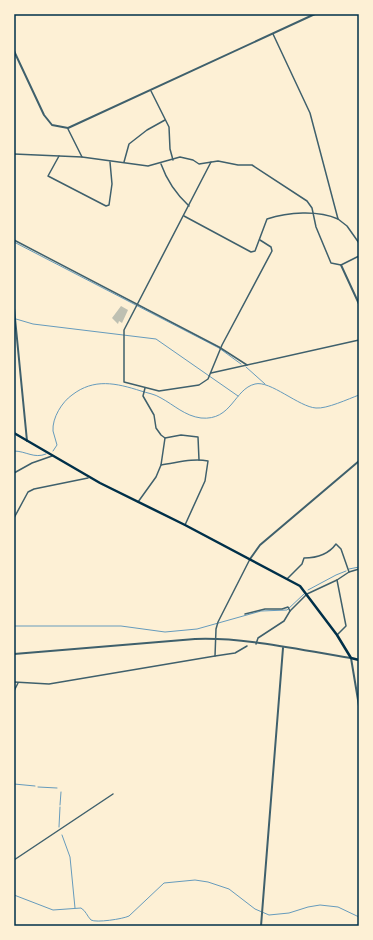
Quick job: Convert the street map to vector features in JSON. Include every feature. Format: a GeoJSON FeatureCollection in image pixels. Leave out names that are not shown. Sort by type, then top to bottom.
{"type":"FeatureCollection","features":[{"type":"Feature","properties":{"kind":"highway"},"geometry":{"type":"LineString","coordinates":[[14,433],[90,477],[185,524],[300,586],[337,635],[351,658],[359,660]]}},
{"type":"Feature","properties":{"kind":"street"},"geometry":{"type":"LineString","coordinates":[[14,51],[44,115],[56,127],[68,128],[316,14]]}},
{"type":"Feature","properties":{"kind":"street"},"geometry":{"type":"LineString","coordinates":[[273,34],[310,113],[338,219]]}},
{"type":"Feature","properties":{"kind":"street"},"geometry":{"type":"LineString","coordinates":[[151,91],[169,128],[170,149],[173,160]]}},
{"type":"Feature","properties":{"kind":"street"},"geometry":{"type":"LineString","coordinates":[[124,163],[129,144],[147,130],[165,120]]}},
{"type":"Feature","properties":{"kind":"street"},"geometry":{"type":"LineString","coordinates":[[68,128],[82,157]]}},
{"type":"Feature","properties":{"kind":"street"},"geometry":{"type":"LineString","coordinates":[[14,154],[82,157],[148,166],[160,164],[180,157],[193,160],[199,164],[227,162],[238,165],[255,166],[306,201],[312,208],[327,258],[331,263],[341,265],[359,256]]}},
{"type":"Feature","properties":{"kind":"street"},"geometry":{"type":"LineString","coordinates":[[59,156],[48,176],[106,206],[109,204],[112,194],[110,162]]}},
{"type":"Feature","properties":{"kind":"street"},"geometry":{"type":"LineString","coordinates":[[211,162],[123,332],[124,382],[159,391],[199,385],[208,378],[221,348],[272,251],[271,247],[260,240]]}},
{"type":"Feature","properties":{"kind":"street"},"geometry":{"type":"LineString","coordinates":[[160,164],[166,179],[178,196],[189,206]]}},
{"type":"Feature","properties":{"kind":"street"},"geometry":{"type":"LineString","coordinates":[[184,216],[251,252],[255,250],[260,240],[267,219],[275,216],[313,214],[330,215],[338,219],[346,226],[359,243]]}},
{"type":"Feature","properties":{"kind":"street"},"geometry":{"type":"LineString","coordinates":[[14,240],[221,348],[247,365]]}},
{"type":"Feature","properties":{"kind":"street"},"geometry":{"type":"LineString","coordinates":[[341,265],[359,304]]}},
{"type":"Feature","properties":{"kind":"street"},"geometry":{"type":"LineString","coordinates":[[14,308],[27,441]]}},
{"type":"Feature","properties":{"kind":"street"},"geometry":{"type":"LineString","coordinates":[[211,373],[359,340]]}},
{"type":"Feature","properties":{"kind":"street"},"geometry":{"type":"LineString","coordinates":[[146,388],[143,396],[154,415],[156,428],[161,436],[165,438],[181,435],[198,437],[199,460]]}},
{"type":"Feature","properties":{"kind":"street"},"geometry":{"type":"LineString","coordinates":[[138,502],[148,489],[161,465],[165,438]]}},
{"type":"Feature","properties":{"kind":"street"},"geometry":{"type":"LineString","coordinates":[[14,473],[32,463],[53,456]]}},
{"type":"Feature","properties":{"kind":"street"},"geometry":{"type":"LineString","coordinates":[[161,465],[199,460],[208,461],[206,478],[185,524]]}},
{"type":"Feature","properties":{"kind":"street"},"geometry":{"type":"LineString","coordinates":[[215,656],[215,638],[218,622],[250,559],[260,545],[359,461]]}},
{"type":"Feature","properties":{"kind":"street"},"geometry":{"type":"LineString","coordinates":[[14,518],[28,492],[34,488],[90,477]]}},
{"type":"Feature","properties":{"kind":"street"},"geometry":{"type":"LineString","coordinates":[[287,579],[302,564],[304,558],[317,558],[330,551],[336,544],[341,549],[349,572]]}},
{"type":"Feature","properties":{"kind":"street"},"geometry":{"type":"LineString","coordinates":[[256,644],[258,638],[284,621],[290,611],[307,594],[338,580],[349,572],[359,569]]}},
{"type":"Feature","properties":{"kind":"street"},"geometry":{"type":"LineString","coordinates":[[337,635],[346,626],[338,580]]}},
{"type":"Feature","properties":{"kind":"street"},"geometry":{"type":"LineString","coordinates":[[245,614],[266,609],[282,609],[288,607],[290,611]]}},
{"type":"Feature","properties":{"kind":"street"},"geometry":{"type":"LineString","coordinates":[[14,654],[215,638],[351,658],[359,706]]}},
{"type":"Feature","properties":{"kind":"street"},"geometry":{"type":"LineString","coordinates":[[14,682],[49,684],[235,653],[247,646]]}},
{"type":"Feature","properties":{"kind":"street"},"geometry":{"type":"LineString","coordinates":[[262,925],[283,648]]}},
{"type":"Feature","properties":{"kind":"street"},"geometry":{"type":"LineString","coordinates":[[14,691],[18,683]]}},
{"type":"Feature","properties":{"kind":"street"},"geometry":{"type":"LineString","coordinates":[[14,860],[113,794]]}},
{"type":"Feature","properties":{"kind":"building"},"geometry":{"type":"Polygon","coordinates":[[[121,306],[128,310],[122,323],[119,321],[118,324],[112,318],[121,306]]]}},
{"type":"Feature","properties":{"kind":"waterway"},"geometry":{"type":"LineString","coordinates":[[14,242],[219,348],[241,364]]}},
{"type":"Feature","properties":{"kind":"waterway"},"geometry":{"type":"LineString","coordinates":[[16,319],[33,324],[156,339],[238,396]]}},
{"type":"Feature","properties":{"kind":"waterway"},"geometry":{"type":"LineString","coordinates":[[246,367],[265,384]]}},
{"type":"Feature","properties":{"kind":"waterway"},"geometry":{"type":"LineString","coordinates":[[53,451],[57,445],[53,426],[61,406],[68,398],[80,390],[97,384],[114,384],[154,395],[185,413],[201,418],[211,418],[220,415],[242,392],[255,384],[268,386],[309,407],[316,408],[332,405],[359,395]]}},
{"type":"Feature","properties":{"kind":"waterway"},"geometry":{"type":"LineString","coordinates":[[14,451],[38,456],[46,454]]}},
{"type":"Feature","properties":{"kind":"waterway"},"geometry":{"type":"LineString","coordinates":[[349,569],[359,567]]}},
{"type":"Feature","properties":{"kind":"waterway"},"geometry":{"type":"LineString","coordinates":[[308,590],[346,571]]}},
{"type":"Feature","properties":{"kind":"waterway"},"geometry":{"type":"LineString","coordinates":[[14,626],[121,626],[165,632],[197,629],[261,611],[287,610],[304,594]]}},
{"type":"Feature","properties":{"kind":"waterway"},"geometry":{"type":"LineString","coordinates":[[14,784],[35,786]]}},
{"type":"Feature","properties":{"kind":"waterway"},"geometry":{"type":"LineString","coordinates":[[38,787],[57,788]]}},
{"type":"Feature","properties":{"kind":"waterway"},"geometry":{"type":"LineString","coordinates":[[60,805],[61,792]]}},
{"type":"Feature","properties":{"kind":"waterway"},"geometry":{"type":"LineString","coordinates":[[59,827],[60,807]]}},
{"type":"Feature","properties":{"kind":"waterway"},"geometry":{"type":"LineString","coordinates":[[62,835],[70,857],[75,908]]}},
{"type":"Feature","properties":{"kind":"waterway"},"geometry":{"type":"LineString","coordinates":[[14,895],[53,910],[81,908],[91,920],[104,921],[129,916],[164,883],[195,880],[208,882],[229,889],[255,909],[269,915],[289,913],[320,905],[338,907],[359,917]]}}]}
